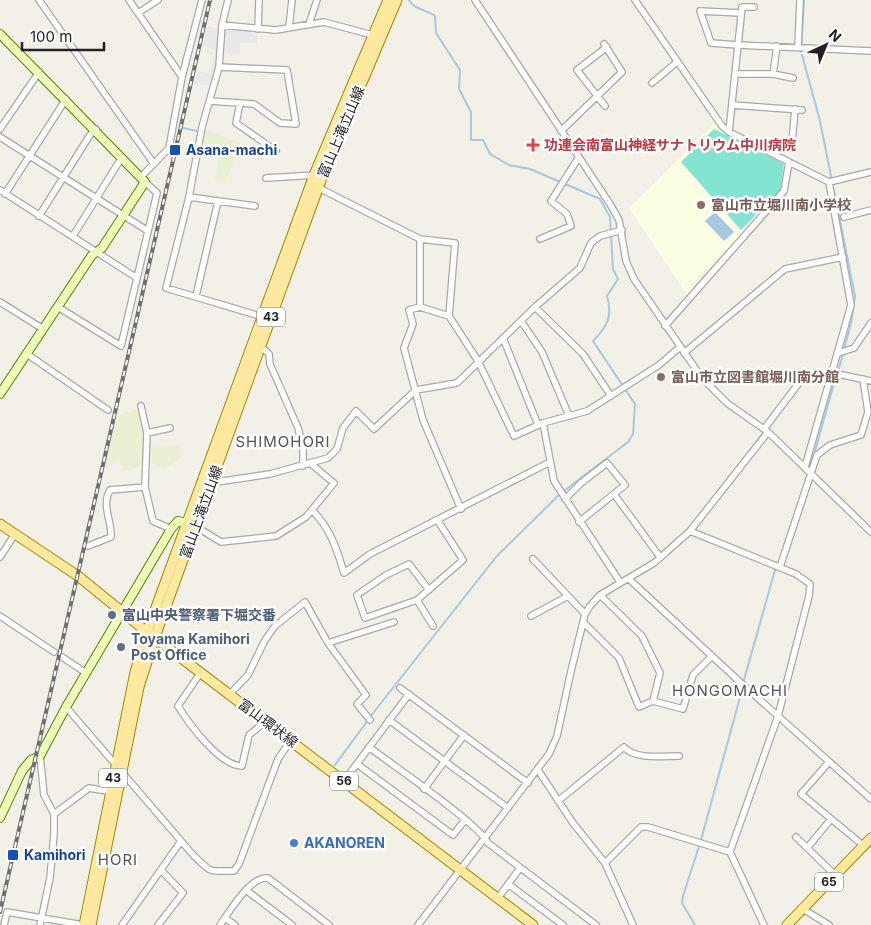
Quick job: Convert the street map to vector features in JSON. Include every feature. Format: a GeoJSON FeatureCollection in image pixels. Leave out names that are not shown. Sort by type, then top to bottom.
{"type":"FeatureCollection","features":[{"type":"Feature","properties":{"kind":"main road","name":"富山上滝立山線"},"geometry":{"type":"LineString","coordinates":[[377,37],[388,0]]}},
{"type":"Feature","properties":{"kind":"main road","name":"富山上滝立山線"},"geometry":{"type":"LineString","coordinates":[[84,925],[119,766],[151,635],[191,524],[202,483],[255,338],[266,318],[317,180],[377,37],[397,0]]}},
{"type":"Feature","properties":{"kind":"main road","name":"富山上滝立山線"},"geometry":{"type":"LineString","coordinates":[[191,524],[212,483],[261,347],[266,318]]}},
{"type":"Feature","properties":{"kind":"main road","name":"富山環状線"},"geometry":{"type":"LineString","coordinates":[[0,524],[78,576],[229,695],[266,721],[533,925]]}},
{"type":"Feature","properties":{"kind":"main road","name":"富山上滝立山線"},"geometry":{"type":"LineString","coordinates":[[91,925],[113,793]]}},
{"type":"Feature","properties":{"kind":"main road","name":"65"},"geometry":{"type":"LineString","coordinates":[[787,925],[871,838]]}},
{"type":"Feature","properties":{"kind":"street"},"geometry":{"type":"LineString","coordinates":[[39,0],[154,164]]}},
{"type":"Feature","properties":{"kind":"street"},"geometry":{"type":"LineString","coordinates":[[129,0],[182,77]]}},
{"type":"Feature","properties":{"kind":"street"},"geometry":{"type":"LineString","coordinates":[[138,13],[158,0]]}},
{"type":"Feature","properties":{"kind":"street"},"geometry":{"type":"LineString","coordinates":[[0,394],[92,255],[97,253],[123,215],[143,179],[169,148],[182,77],[202,0]]}},
{"type":"Feature","properties":{"kind":"street"},"geometry":{"type":"LineString","coordinates":[[228,0],[222,25],[219,67],[202,127],[189,197],[166,288],[266,318]]}},
{"type":"Feature","properties":{"kind":"street"},"geometry":{"type":"LineString","coordinates":[[258,29],[259,0]]}},
{"type":"Feature","properties":{"kind":"street"},"geometry":{"type":"LineString","coordinates":[[289,27],[292,0]]}},
{"type":"Feature","properties":{"kind":"street"},"geometry":{"type":"LineString","coordinates":[[309,24],[317,0]]}},
{"type":"Feature","properties":{"kind":"street"},"geometry":{"type":"LineString","coordinates":[[475,0],[610,204],[622,230],[626,261],[634,279],[702,378],[766,431],[812,473],[871,532]]}},
{"type":"Feature","properties":{"kind":"street"},"geometry":{"type":"LineString","coordinates":[[798,47],[800,0]]}},
{"type":"Feature","properties":{"kind":"street"},"geometry":{"type":"LineString","coordinates":[[638,1],[677,62],[722,126],[729,132],[829,182],[871,172]]}},
{"type":"Feature","properties":{"kind":"street"},"geometry":{"type":"LineString","coordinates":[[729,132],[742,7],[754,7]]}},
{"type":"Feature","properties":{"kind":"street"},"geometry":{"type":"LineString","coordinates":[[741,14],[700,11],[711,43],[871,51]]}},
{"type":"Feature","properties":{"kind":"street"},"geometry":{"type":"LineString","coordinates":[[222,25],[258,29],[324,22],[377,37]]}},
{"type":"Feature","properties":{"kind":"street"},"geometry":{"type":"LineString","coordinates":[[0,34],[96,129],[157,193],[121,346],[58,307]]}},
{"type":"Feature","properties":{"kind":"street"},"geometry":{"type":"LineString","coordinates":[[561,131],[597,95],[622,72],[606,46],[577,70],[597,95],[605,106]]}},
{"type":"Feature","properties":{"kind":"street"},"geometry":{"type":"LineString","coordinates":[[773,74],[777,46]]}},
{"type":"Feature","properties":{"kind":"street"},"geometry":{"type":"LineString","coordinates":[[652,83],[677,62]]}},
{"type":"Feature","properties":{"kind":"street"},"geometry":{"type":"LineString","coordinates":[[210,101],[254,104],[280,123],[296,124],[287,70],[219,67]]}},
{"type":"Feature","properties":{"kind":"street"},"geometry":{"type":"LineString","coordinates":[[0,128],[39,72]]}},
{"type":"Feature","properties":{"kind":"street"},"geometry":{"type":"LineString","coordinates":[[735,74],[773,74],[793,78]]}},
{"type":"Feature","properties":{"kind":"street"},"geometry":{"type":"LineString","coordinates":[[66,99],[30,156],[3,192],[137,278]]}},
{"type":"Feature","properties":{"kind":"street"},"geometry":{"type":"LineString","coordinates":[[240,103],[236,123],[276,151]]}},
{"type":"Feature","properties":{"kind":"street"},"geometry":{"type":"LineString","coordinates":[[732,105],[798,109],[792,143],[751,143]]}},
{"type":"Feature","properties":{"kind":"street"},"geometry":{"type":"LineString","coordinates":[[39,216],[90,135],[96,129]]}},
{"type":"Feature","properties":{"kind":"street"},"geometry":{"type":"LineString","coordinates":[[0,137],[148,231]]}},
{"type":"Feature","properties":{"kind":"street"},"geometry":{"type":"LineString","coordinates":[[73,236],[122,157]]}},
{"type":"Feature","properties":{"kind":"street"},"geometry":{"type":"LineString","coordinates":[[540,239],[571,226],[567,214],[551,202],[578,157]]}},
{"type":"Feature","properties":{"kind":"street"},"geometry":{"type":"LineString","coordinates":[[665,326],[784,191],[789,162]]}},
{"type":"Feature","properties":{"kind":"street"},"geometry":{"type":"LineString","coordinates":[[266,178],[317,180],[420,240],[455,243],[449,316],[478,361],[514,436],[541,424],[587,411],[659,365],[680,347]]}},
{"type":"Feature","properties":{"kind":"street"},"geometry":{"type":"LineString","coordinates":[[805,467],[851,305],[829,182]]}},
{"type":"Feature","properties":{"kind":"street"},"geometry":{"type":"LineString","coordinates":[[189,197],[255,206]]}},
{"type":"Feature","properties":{"kind":"street"},"geometry":{"type":"LineString","coordinates":[[196,296],[218,201]]}},
{"type":"Feature","properties":{"kind":"street"},"geometry":{"type":"LineString","coordinates":[[844,217],[871,210]]}},
{"type":"Feature","properties":{"kind":"street"},"geometry":{"type":"LineString","coordinates":[[202,483],[270,474],[328,458],[337,449],[343,428],[356,411],[374,429],[416,390],[457,383],[535,306],[580,268],[592,243],[596,239],[622,230]]}},
{"type":"Feature","properties":{"kind":"street"},"geometry":{"type":"LineString","coordinates":[[420,240],[420,307]]}},
{"type":"Feature","properties":{"kind":"street"},"geometry":{"type":"LineString","coordinates":[[684,352],[785,269],[843,257]]}},
{"type":"Feature","properties":{"kind":"street"},"geometry":{"type":"LineString","coordinates":[[0,302],[43,329]]}},
{"type":"Feature","properties":{"kind":"street"},"geometry":{"type":"LineString","coordinates":[[535,306],[583,354],[611,396]]}},
{"type":"Feature","properties":{"kind":"street"},"geometry":{"type":"LineString","coordinates":[[449,316],[420,307],[409,310],[412,324],[404,348],[423,420],[461,509]]}},
{"type":"Feature","properties":{"kind":"street"},"geometry":{"type":"LineString","coordinates":[[521,321],[542,352],[569,416]]}},
{"type":"Feature","properties":{"kind":"street"},"geometry":{"type":"LineString","coordinates":[[838,354],[854,348],[871,323]]}},
{"type":"Feature","properties":{"kind":"street"},"geometry":{"type":"LineString","coordinates":[[255,338],[269,354],[270,364],[298,428],[303,448],[303,466]]}},
{"type":"Feature","properties":{"kind":"street"},"geometry":{"type":"LineString","coordinates":[[503,338],[541,424],[554,481],[579,522],[620,582]]}},
{"type":"Feature","properties":{"kind":"street"},"geometry":{"type":"LineString","coordinates":[[27,354],[108,410]]}},
{"type":"Feature","properties":{"kind":"street"},"geometry":{"type":"LineString","coordinates":[[833,373],[871,381]]}},
{"type":"Feature","properties":{"kind":"street"},"geometry":{"type":"LineString","coordinates":[[418,925],[461,870],[484,836],[538,770],[557,736],[585,614],[600,595],[620,582],[629,579],[660,557],[690,531],[766,431],[802,379]]}},
{"type":"Feature","properties":{"kind":"street"},"geometry":{"type":"LineString","coordinates":[[780,567],[817,455],[830,445],[861,434],[868,412],[863,380]]}},
{"type":"Feature","properties":{"kind":"street"},"geometry":{"type":"LineString","coordinates":[[140,406],[147,433],[145,487],[153,522],[171,529]]}},
{"type":"Feature","properties":{"kind":"street"},"geometry":{"type":"LineString","coordinates":[[147,433],[170,428]]}},
{"type":"Feature","properties":{"kind":"street"},"geometry":{"type":"LineString","coordinates":[[312,510],[325,523],[337,549],[344,573],[370,554],[438,521],[550,462]]}},
{"type":"Feature","properties":{"kind":"street"},"geometry":{"type":"LineString","coordinates":[[565,499],[581,483],[607,463],[625,485],[579,522]]}},
{"type":"Feature","properties":{"kind":"street"},"geometry":{"type":"LineString","coordinates":[[0,818],[27,764],[40,756],[66,707],[171,529],[178,521],[191,524],[221,542],[276,536],[306,517],[334,483],[311,464]]}},
{"type":"Feature","properties":{"kind":"street"},"geometry":{"type":"LineString","coordinates":[[88,546],[111,537],[112,526],[106,517],[110,490],[145,487]]}},
{"type":"Feature","properties":{"kind":"street"},"geometry":{"type":"LineString","coordinates":[[614,494],[660,557]]}},
{"type":"Feature","properties":{"kind":"street"},"geometry":{"type":"LineString","coordinates":[[429,590],[408,564],[386,575],[357,595],[366,618],[417,600],[429,590],[463,560],[438,521]]}},
{"type":"Feature","properties":{"kind":"street"},"geometry":{"type":"LineString","coordinates":[[690,531],[796,574],[810,584],[809,596],[778,716],[730,852],[764,925]]}},
{"type":"Feature","properties":{"kind":"street"},"geometry":{"type":"LineString","coordinates":[[0,557],[15,534]]}},
{"type":"Feature","properties":{"kind":"street"},"geometry":{"type":"LineString","coordinates":[[533,558],[585,614]]}},
{"type":"Feature","properties":{"kind":"street"},"geometry":{"type":"LineString","coordinates":[[629,579],[871,799]]}},
{"type":"Feature","properties":{"kind":"street"},"geometry":{"type":"LineString","coordinates":[[600,595],[642,636],[660,673],[653,701]]}},
{"type":"Feature","properties":{"kind":"street"},"geometry":{"type":"LineString","coordinates":[[531,616],[568,596]]}},
{"type":"Feature","properties":{"kind":"street"},"geometry":{"type":"LineString","coordinates":[[417,600],[433,626]]}},
{"type":"Feature","properties":{"kind":"street"},"geometry":{"type":"LineString","coordinates":[[229,695],[248,675],[265,640],[275,626],[304,602],[328,643],[366,695],[357,704],[370,720]]}},
{"type":"Feature","properties":{"kind":"street"},"geometry":{"type":"LineString","coordinates":[[0,616],[54,652]]}},
{"type":"Feature","properties":{"kind":"street"},"geometry":{"type":"LineString","coordinates":[[328,643],[394,622]]}},
{"type":"Feature","properties":{"kind":"street"},"geometry":{"type":"LineString","coordinates":[[584,623],[619,658],[639,707],[653,701],[684,709],[694,675],[712,656]]}},
{"type":"Feature","properties":{"kind":"street"},"geometry":{"type":"LineString","coordinates":[[62,656],[86,673]]}},
{"type":"Feature","properties":{"kind":"street"},"geometry":{"type":"LineString","coordinates":[[201,672],[178,706],[203,740],[224,759],[235,766],[242,766],[249,735],[266,721]]}},
{"type":"Feature","properties":{"kind":"street"},"geometry":{"type":"LineString","coordinates":[[400,688],[528,783]]}},
{"type":"Feature","properties":{"kind":"street"},"geometry":{"type":"LineString","coordinates":[[344,781],[408,694]]}},
{"type":"Feature","properties":{"kind":"street"},"geometry":{"type":"LineString","coordinates":[[66,707],[119,766],[181,841],[207,869],[215,873],[224,870],[234,871],[239,864],[257,820],[278,759],[291,740]]}},
{"type":"Feature","properties":{"kind":"street"},"geometry":{"type":"LineString","coordinates":[[389,720],[508,808]]}},
{"type":"Feature","properties":{"kind":"street"},"geometry":{"type":"LineString","coordinates":[[424,789],[464,735]]}},
{"type":"Feature","properties":{"kind":"street"},"geometry":{"type":"LineString","coordinates":[[369,747],[484,836],[488,843],[596,925]]}},
{"type":"Feature","properties":{"kind":"street"},"geometry":{"type":"LineString","coordinates":[[558,801],[624,747],[627,751],[642,755],[679,756]]}},
{"type":"Feature","properties":{"kind":"street"},"geometry":{"type":"LineString","coordinates":[[40,756],[44,795],[54,814],[54,854],[40,925]]}},
{"type":"Feature","properties":{"kind":"street"},"geometry":{"type":"LineString","coordinates":[[829,762],[801,794],[864,846]]}},
{"type":"Feature","properties":{"kind":"street"},"geometry":{"type":"LineString","coordinates":[[357,764],[453,835],[464,820]]}},
{"type":"Feature","properties":{"kind":"street"},"geometry":{"type":"LineString","coordinates":[[538,770],[558,801],[605,863],[633,925]]}},
{"type":"Feature","properties":{"kind":"street"},"geometry":{"type":"LineString","coordinates":[[54,814],[90,788],[113,793]]}},
{"type":"Feature","properties":{"kind":"street"},"geometry":{"type":"LineString","coordinates":[[808,847],[831,819]]}},
{"type":"Feature","properties":{"kind":"street"},"geometry":{"type":"LineString","coordinates":[[605,863],[641,827],[648,827],[730,852]]}},
{"type":"Feature","properties":{"kind":"street"},"geometry":{"type":"LineString","coordinates":[[796,837],[835,876]]}},
{"type":"Feature","properties":{"kind":"street"},"geometry":{"type":"LineString","coordinates":[[122,925],[181,841]]}},
{"type":"Feature","properties":{"kind":"street"},"geometry":{"type":"LineString","coordinates":[[498,898],[520,868]]}},
{"type":"Feature","properties":{"kind":"street"},"geometry":{"type":"LineString","coordinates":[[158,925],[183,894],[161,870]]}},
{"type":"Feature","properties":{"kind":"street"},"geometry":{"type":"LineString","coordinates":[[220,925],[252,882],[261,877],[268,878],[322,923],[329,925]]}},
{"type":"Feature","properties":{"kind":"street"},"geometry":{"type":"LineString","coordinates":[[508,884],[562,925]]}},
{"type":"Feature","properties":{"kind":"street"},"geometry":{"type":"LineString","coordinates":[[246,890],[292,925]]}},
{"type":"Feature","properties":{"kind":"street"},"geometry":{"type":"LineString","coordinates":[[803,909],[829,925]]}},
{"type":"Feature","properties":{"kind":"street"},"geometry":{"type":"LineString","coordinates":[[4,925],[7,912],[84,925]]}},
{"type":"Feature","properties":{"kind":"street"},"geometry":{"type":"LineString","coordinates":[[225,918],[235,925]]}},
{"type":"Feature","properties":{"kind":"shaded area"},"geometry":{"type":"Polygon","coordinates":[[[208,26],[219,29],[219,56],[211,85],[195,84],[197,71],[210,74],[215,50],[203,46],[208,26]]]}},
{"type":"Feature","properties":{"kind":"shaded area"},"geometry":{"type":"Polygon","coordinates":[[[227,28],[257,31],[257,43],[240,43],[240,54],[224,53],[224,31],[227,28]]]}},
{"type":"Feature","properties":{"kind":"shaded area","name":"富山市立堀川南小学校"},"geometry":{"type":"Polygon","coordinates":[[[715,123],[721,130],[788,164],[782,188],[773,202],[698,279],[689,293],[686,293],[629,208],[715,123]]]}},
{"type":"Feature","properties":{"kind":"shaded area"},"geometry":{"type":"Polygon","coordinates":[[[204,129],[242,144],[226,180],[215,180],[219,154],[200,149],[204,129]]]}},
{"type":"Feature","properties":{"kind":"shaded area"},"geometry":{"type":"Polygon","coordinates":[[[714,129],[784,164],[780,191],[741,230],[681,162],[714,129]]]}},
{"type":"Feature","properties":{"kind":"shaded area"},"geometry":{"type":"Polygon","coordinates":[[[715,212],[734,232],[724,241],[705,221],[715,212]]]}},
{"type":"Feature","properties":{"kind":"shaded area"},"geometry":{"type":"Polygon","coordinates":[[[138,409],[144,431],[144,466],[126,471],[119,460],[105,468],[118,415],[138,409]]]}},
{"type":"Feature","properties":{"kind":"shaded area"},"geometry":{"type":"Polygon","coordinates":[[[179,446],[181,458],[165,468],[152,463],[152,447],[179,446]]]}},
{"type":"Feature","properties":{"kind":"waterway"},"geometry":{"type":"LineString","coordinates":[[409,0],[417,7],[435,16],[436,33],[460,70],[459,89],[471,112],[471,140],[483,140],[490,154],[509,165],[530,169],[600,199],[610,217],[613,269],[618,279],[607,296],[609,303],[608,321],[593,341],[635,404],[633,434],[628,442],[564,491]]}},
{"type":"Feature","properties":{"kind":"waterway"},"geometry":{"type":"LineString","coordinates":[[804,0],[801,51],[820,121],[855,296],[851,323],[838,372]]}},
{"type":"Feature","properties":{"kind":"waterway"},"geometry":{"type":"LineString","coordinates":[[183,128],[197,131]]}},
{"type":"Feature","properties":{"kind":"waterway"},"geometry":{"type":"LineString","coordinates":[[815,451],[836,376]]}},
{"type":"Feature","properties":{"kind":"waterway"},"geometry":{"type":"LineString","coordinates":[[370,717],[496,557],[560,494]]}},
{"type":"Feature","properties":{"kind":"waterway"},"geometry":{"type":"LineString","coordinates":[[744,680],[775,570]]}},
{"type":"Feature","properties":{"kind":"waterway"},"geometry":{"type":"LineString","coordinates":[[695,925],[682,903],[683,896],[701,840],[742,690]]}},
{"type":"Feature","properties":{"kind":"waterway"},"geometry":{"type":"LineString","coordinates":[[335,765],[368,720]]}},
{"type":"Feature","properties":{"kind":"railway"},"geometry":{"type":"LineString","coordinates":[[0,912],[210,0]]}},
{"type":"Feature","properties":{"kind":"place","name":"功連会南富山神経サナトリウム中川病院"},"geometry":{"type":"Point","coordinates":[533,145]}},
{"type":"Feature","properties":{"kind":"place","name":"Asana-machi"},"geometry":{"type":"Point","coordinates":[175,150]}},
{"type":"Feature","properties":{"kind":"place","name":"富山市立堀川南小学校"},"geometry":{"type":"Point","coordinates":[701,205]}},
{"type":"Feature","properties":{"kind":"place","name":"富山市立図書館堀川南分館"},"geometry":{"type":"Point","coordinates":[661,377]}},
{"type":"Feature","properties":{"kind":"place","name":"富山中央警察署下堀交番"},"geometry":{"type":"Point","coordinates":[112,615]}},
{"type":"Feature","properties":{"kind":"place","name":"Toyama Kamihori Post Office"},"geometry":{"type":"Point","coordinates":[121,647]}},
{"type":"Feature","properties":{"kind":"place","name":"AKANOREN"},"geometry":{"type":"Point","coordinates":[294,843]}},
{"type":"Feature","properties":{"kind":"place","name":"Kamihori"},"geometry":{"type":"Point","coordinates":[13,855]}},
{"type":"Feature","properties":{"kind":"district","name":"SHIMOHORI"},"geometry":{"type":"Point","coordinates":[283,442]}},
{"type":"Feature","properties":{"kind":"district","name":"HONGOMACHI"},"geometry":{"type":"Point","coordinates":[730,691]}},
{"type":"Feature","properties":{"kind":"district","name":"HORI"},"geometry":{"type":"Point","coordinates":[118,860]}}]}
